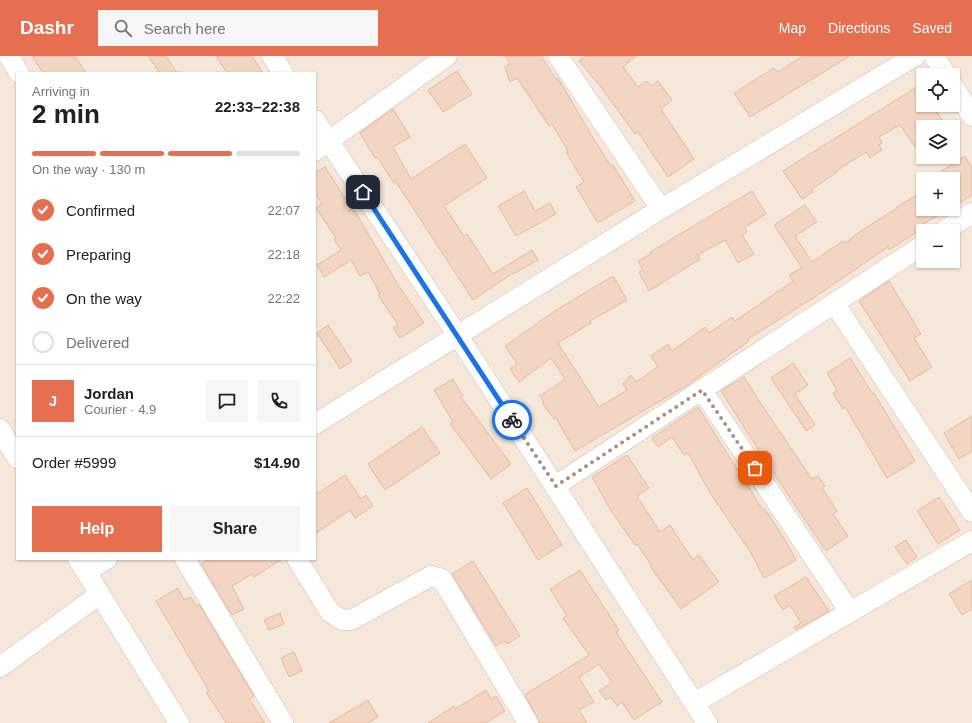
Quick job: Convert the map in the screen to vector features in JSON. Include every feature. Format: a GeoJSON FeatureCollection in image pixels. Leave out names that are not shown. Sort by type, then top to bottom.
{"type":"FeatureCollection","features":[{"type":"Feature","properties":{"kind":"street"},"geometry":{"type":"LineString","coordinates":[[9,56],[18,72]]}},
{"type":"Feature","properties":{"kind":"street"},"geometry":{"type":"LineString","coordinates":[[272,56],[282,72]]}},
{"type":"Feature","properties":{"kind":"street"},"geometry":{"type":"LineString","coordinates":[[322,146],[447,56]]}},
{"type":"Feature","properties":{"kind":"street"},"geometry":{"type":"LineString","coordinates":[[558,56],[661,208]]}},
{"type":"Feature","properties":{"kind":"street"},"geometry":{"type":"LineString","coordinates":[[316,423],[661,208],[915,56]]}},
{"type":"Feature","properties":{"kind":"street"},"geometry":{"type":"LineString","coordinates":[[934,56],[942,68]]}},
{"type":"Feature","properties":{"kind":"street"},"geometry":{"type":"LineString","coordinates":[[960,97],[972,116]]}},
{"type":"Feature","properties":{"kind":"street"},"geometry":{"type":"LineString","coordinates":[[316,124],[322,146],[458,336],[556,486],[707,723]]}},
{"type":"Feature","properties":{"kind":"street"},"geometry":{"type":"LineString","coordinates":[[955,224],[972,213]]}},
{"type":"Feature","properties":{"kind":"street"},"geometry":{"type":"LineString","coordinates":[[556,486],[916,250]]}},
{"type":"Feature","properties":{"kind":"street"},"geometry":{"type":"LineString","coordinates":[[834,303],[972,512]]}},
{"type":"Feature","properties":{"kind":"street"},"geometry":{"type":"LineString","coordinates":[[702,390],[850,612]]}},
{"type":"Feature","properties":{"kind":"street"},"geometry":{"type":"LineString","coordinates":[[0,429],[16,456]]}},
{"type":"Feature","properties":{"kind":"street"},"geometry":{"type":"LineString","coordinates":[[694,703],[972,542]]}},
{"type":"Feature","properties":{"kind":"street"},"geometry":{"type":"LineString","coordinates":[[103,560],[82,566],[180,723]]}},
{"type":"Feature","properties":{"kind":"street"},"geometry":{"type":"LineString","coordinates":[[186,560],[283,723]]}},
{"type":"Feature","properties":{"kind":"street"},"geometry":{"type":"LineString","coordinates":[[298,560],[330,612],[342,620],[351,620],[431,576],[442,579],[528,723]]}},
{"type":"Feature","properties":{"kind":"street"},"geometry":{"type":"LineString","coordinates":[[0,667],[100,594]]}},
{"type":"Feature","properties":{"kind":"shaded area"},"geometry":{"type":"Polygon","coordinates":[[[0,56],[972,56],[972,723],[0,723],[0,56]]]}},
{"type":"Feature","properties":{"kind":"building"},"geometry":{"type":"Polygon","coordinates":[[[32,56],[75,56],[85,72],[42,72],[32,56]]]}},
{"type":"Feature","properties":{"kind":"building"},"geometry":{"type":"Polygon","coordinates":[[[148,56],[166,56],[176,72],[159,72],[148,56]]]}},
{"type":"Feature","properties":{"kind":"building"},"geometry":{"type":"Polygon","coordinates":[[[216,56],[252,56],[262,72],[226,72],[216,56]]]}},
{"type":"Feature","properties":{"kind":"building"},"geometry":{"type":"Polygon","coordinates":[[[505,56],[541,56],[556,79],[558,78],[592,136],[611,166],[613,165],[635,201],[598,223],[576,187],[584,182],[566,152],[568,151],[552,124],[549,126],[517,78],[510,82],[505,67],[510,63],[505,56]]]}},
{"type":"Feature","properties":{"kind":"building"},"geometry":{"type":"Polygon","coordinates":[[[585,56],[636,56],[623,67],[638,87],[647,81],[651,86],[658,81],[672,100],[661,109],[694,159],[668,177],[638,132],[635,134],[600,86],[579,61],[585,56]]]}},
{"type":"Feature","properties":{"kind":"building"},"geometry":{"type":"Polygon","coordinates":[[[803,56],[850,56],[750,117],[734,93],[774,68],[777,72],[803,56]]]}},
{"type":"Feature","properties":{"kind":"building"},"geometry":{"type":"Polygon","coordinates":[[[457,71],[472,94],[443,112],[428,90],[457,71]]]}},
{"type":"Feature","properties":{"kind":"building"},"geometry":{"type":"Polygon","coordinates":[[[916,87],[916,112],[937,112],[942,120],[916,120],[916,148],[900,125],[879,137],[882,143],[879,145],[882,150],[870,158],[866,152],[836,171],[837,172],[811,190],[813,192],[802,199],[783,171],[916,87]]]}},
{"type":"Feature","properties":{"kind":"building"},"geometry":{"type":"Polygon","coordinates":[[[393,109],[410,137],[393,147],[411,179],[465,144],[487,178],[444,206],[464,236],[467,234],[493,274],[532,250],[538,260],[509,276],[473,300],[396,182],[394,183],[377,157],[375,158],[360,133],[393,109]]]}},
{"type":"Feature","properties":{"kind":"building"},"geometry":{"type":"Polygon","coordinates":[[[965,156],[972,168],[972,195],[960,203],[960,172],[940,172],[952,164],[960,164],[960,159],[965,156]]]}},
{"type":"Feature","properties":{"kind":"building"},"geometry":{"type":"Polygon","coordinates":[[[325,167],[354,212],[355,211],[397,283],[424,323],[400,338],[393,328],[398,325],[378,295],[380,294],[368,272],[360,276],[351,260],[324,277],[317,265],[341,250],[334,239],[336,238],[316,208],[322,204],[316,195],[316,172],[325,167]]]}},
{"type":"Feature","properties":{"kind":"building"},"geometry":{"type":"Polygon","coordinates":[[[524,191],[535,211],[550,203],[556,214],[516,236],[498,206],[524,191]]]}},
{"type":"Feature","properties":{"kind":"building"},"geometry":{"type":"Polygon","coordinates":[[[752,191],[766,214],[745,227],[747,232],[742,235],[754,254],[738,263],[725,240],[698,255],[700,259],[649,291],[639,272],[643,270],[638,261],[651,254],[650,252],[752,191]]]}},
{"type":"Feature","properties":{"kind":"building"},"geometry":{"type":"Polygon","coordinates":[[[916,195],[916,216],[937,216],[923,224],[916,224],[916,233],[889,250],[888,247],[815,297],[748,339],[749,341],[686,386],[575,451],[556,418],[554,419],[542,403],[544,402],[540,396],[565,379],[551,358],[519,382],[510,369],[517,364],[505,346],[553,312],[613,276],[627,300],[590,321],[591,323],[558,343],[599,407],[627,390],[623,384],[631,375],[636,382],[658,367],[651,356],[668,344],[672,351],[705,327],[709,333],[732,317],[735,321],[793,281],[789,275],[802,268],[774,225],[805,205],[817,222],[795,236],[812,262],[843,241],[845,243],[916,195]]]}},
{"type":"Feature","properties":{"kind":"building"},"geometry":{"type":"Polygon","coordinates":[[[889,281],[921,334],[914,338],[932,367],[910,381],[859,301],[889,281]]]}},
{"type":"Feature","properties":{"kind":"building"},"geometry":{"type":"Polygon","coordinates":[[[328,325],[352,361],[340,369],[317,333],[328,325]]]}},
{"type":"Feature","properties":{"kind":"building"},"geometry":{"type":"Polygon","coordinates":[[[850,358],[873,394],[874,393],[915,461],[887,478],[845,407],[843,409],[833,393],[837,390],[827,373],[850,358]]]}},
{"type":"Feature","properties":{"kind":"building"},"geometry":{"type":"Polygon","coordinates":[[[793,363],[808,385],[795,394],[815,425],[806,431],[771,378],[793,363]]]}},
{"type":"Feature","properties":{"kind":"building"},"geometry":{"type":"Polygon","coordinates":[[[744,377],[812,479],[818,476],[825,486],[822,488],[837,511],[833,514],[848,536],[826,551],[766,462],[721,391],[744,377]]]}},
{"type":"Feature","properties":{"kind":"building"},"geometry":{"type":"Polygon","coordinates":[[[453,379],[463,396],[461,397],[511,464],[491,479],[450,424],[453,422],[434,390],[453,379]]]}},
{"type":"Feature","properties":{"kind":"building"},"geometry":{"type":"Polygon","coordinates":[[[698,407],[763,510],[765,509],[784,538],[796,560],[764,578],[751,553],[712,496],[688,453],[684,455],[672,437],[658,447],[652,438],[698,407]]]}},
{"type":"Feature","properties":{"kind":"building"},"geometry":{"type":"Polygon","coordinates":[[[972,416],[972,451],[959,459],[944,433],[972,416]]]}},
{"type":"Feature","properties":{"kind":"building"},"geometry":{"type":"Polygon","coordinates":[[[422,427],[440,453],[385,490],[368,464],[422,427]]]}},
{"type":"Feature","properties":{"kind":"building"},"geometry":{"type":"Polygon","coordinates":[[[627,455],[649,488],[637,496],[660,532],[670,525],[693,560],[699,555],[719,582],[681,609],[650,566],[651,565],[637,544],[635,545],[612,512],[592,477],[627,455]]]}},
{"type":"Feature","properties":{"kind":"building"},"geometry":{"type":"Polygon","coordinates":[[[345,475],[361,499],[366,495],[373,506],[355,518],[350,510],[316,533],[316,494],[345,475]]]}},
{"type":"Feature","properties":{"kind":"building"},"geometry":{"type":"Polygon","coordinates":[[[527,488],[562,545],[538,560],[503,503],[527,488]]]}},
{"type":"Feature","properties":{"kind":"building"},"geometry":{"type":"Polygon","coordinates":[[[939,497],[960,530],[938,544],[917,511],[939,497]]]}},
{"type":"Feature","properties":{"kind":"building"},"geometry":{"type":"Polygon","coordinates":[[[906,540],[917,557],[907,564],[895,547],[906,540]]]}},
{"type":"Feature","properties":{"kind":"building"},"geometry":{"type":"Polygon","coordinates":[[[208,560],[280,560],[254,577],[252,574],[232,586],[244,609],[232,615],[201,564],[208,560]]]}},
{"type":"Feature","properties":{"kind":"building"},"geometry":{"type":"Polygon","coordinates":[[[473,561],[520,636],[507,644],[505,641],[496,646],[452,574],[473,561]]]}},
{"type":"Feature","properties":{"kind":"building"},"geometry":{"type":"Polygon","coordinates":[[[580,570],[619,630],[616,632],[662,702],[634,720],[622,702],[617,706],[611,697],[606,700],[599,691],[612,682],[599,664],[579,678],[594,702],[579,710],[587,723],[540,723],[526,697],[526,694],[589,655],[563,618],[567,616],[550,589],[580,570]]]}},
{"type":"Feature","properties":{"kind":"building"},"geometry":{"type":"Polygon","coordinates":[[[806,577],[829,611],[796,630],[794,627],[801,623],[790,605],[783,610],[774,596],[806,577]]]}},
{"type":"Feature","properties":{"kind":"building"},"geometry":{"type":"Polygon","coordinates":[[[972,580],[972,609],[962,615],[949,594],[972,580]]]}},
{"type":"Feature","properties":{"kind":"building"},"geometry":{"type":"Polygon","coordinates":[[[178,588],[184,600],[191,597],[196,606],[199,604],[254,696],[249,699],[265,723],[226,723],[206,692],[209,691],[156,601],[178,588]]]}},
{"type":"Feature","properties":{"kind":"building"},"geometry":{"type":"Polygon","coordinates":[[[280,613],[284,624],[269,630],[264,620],[280,613]]]}},
{"type":"Feature","properties":{"kind":"building"},"geometry":{"type":"Polygon","coordinates":[[[294,652],[302,671],[289,677],[281,658],[294,652]]]}},
{"type":"Feature","properties":{"kind":"building"},"geometry":{"type":"Polygon","coordinates":[[[486,690],[491,699],[496,696],[505,711],[486,723],[428,723],[454,706],[455,709],[486,690]]]}},
{"type":"Feature","properties":{"kind":"building"},"geometry":{"type":"Polygon","coordinates":[[[368,700],[378,717],[368,723],[329,723],[368,700]]]}},
{"type":"Feature","properties":{"kind":"way so far"},"geometry":{"type":"LineString","coordinates":[[512,420],[556,486],[702,390],[755,468]]}},
{"type":"Feature","properties":{"kind":"route"},"geometry":{"type":"LineString","coordinates":[[363,192],[512,420]]}}]}
